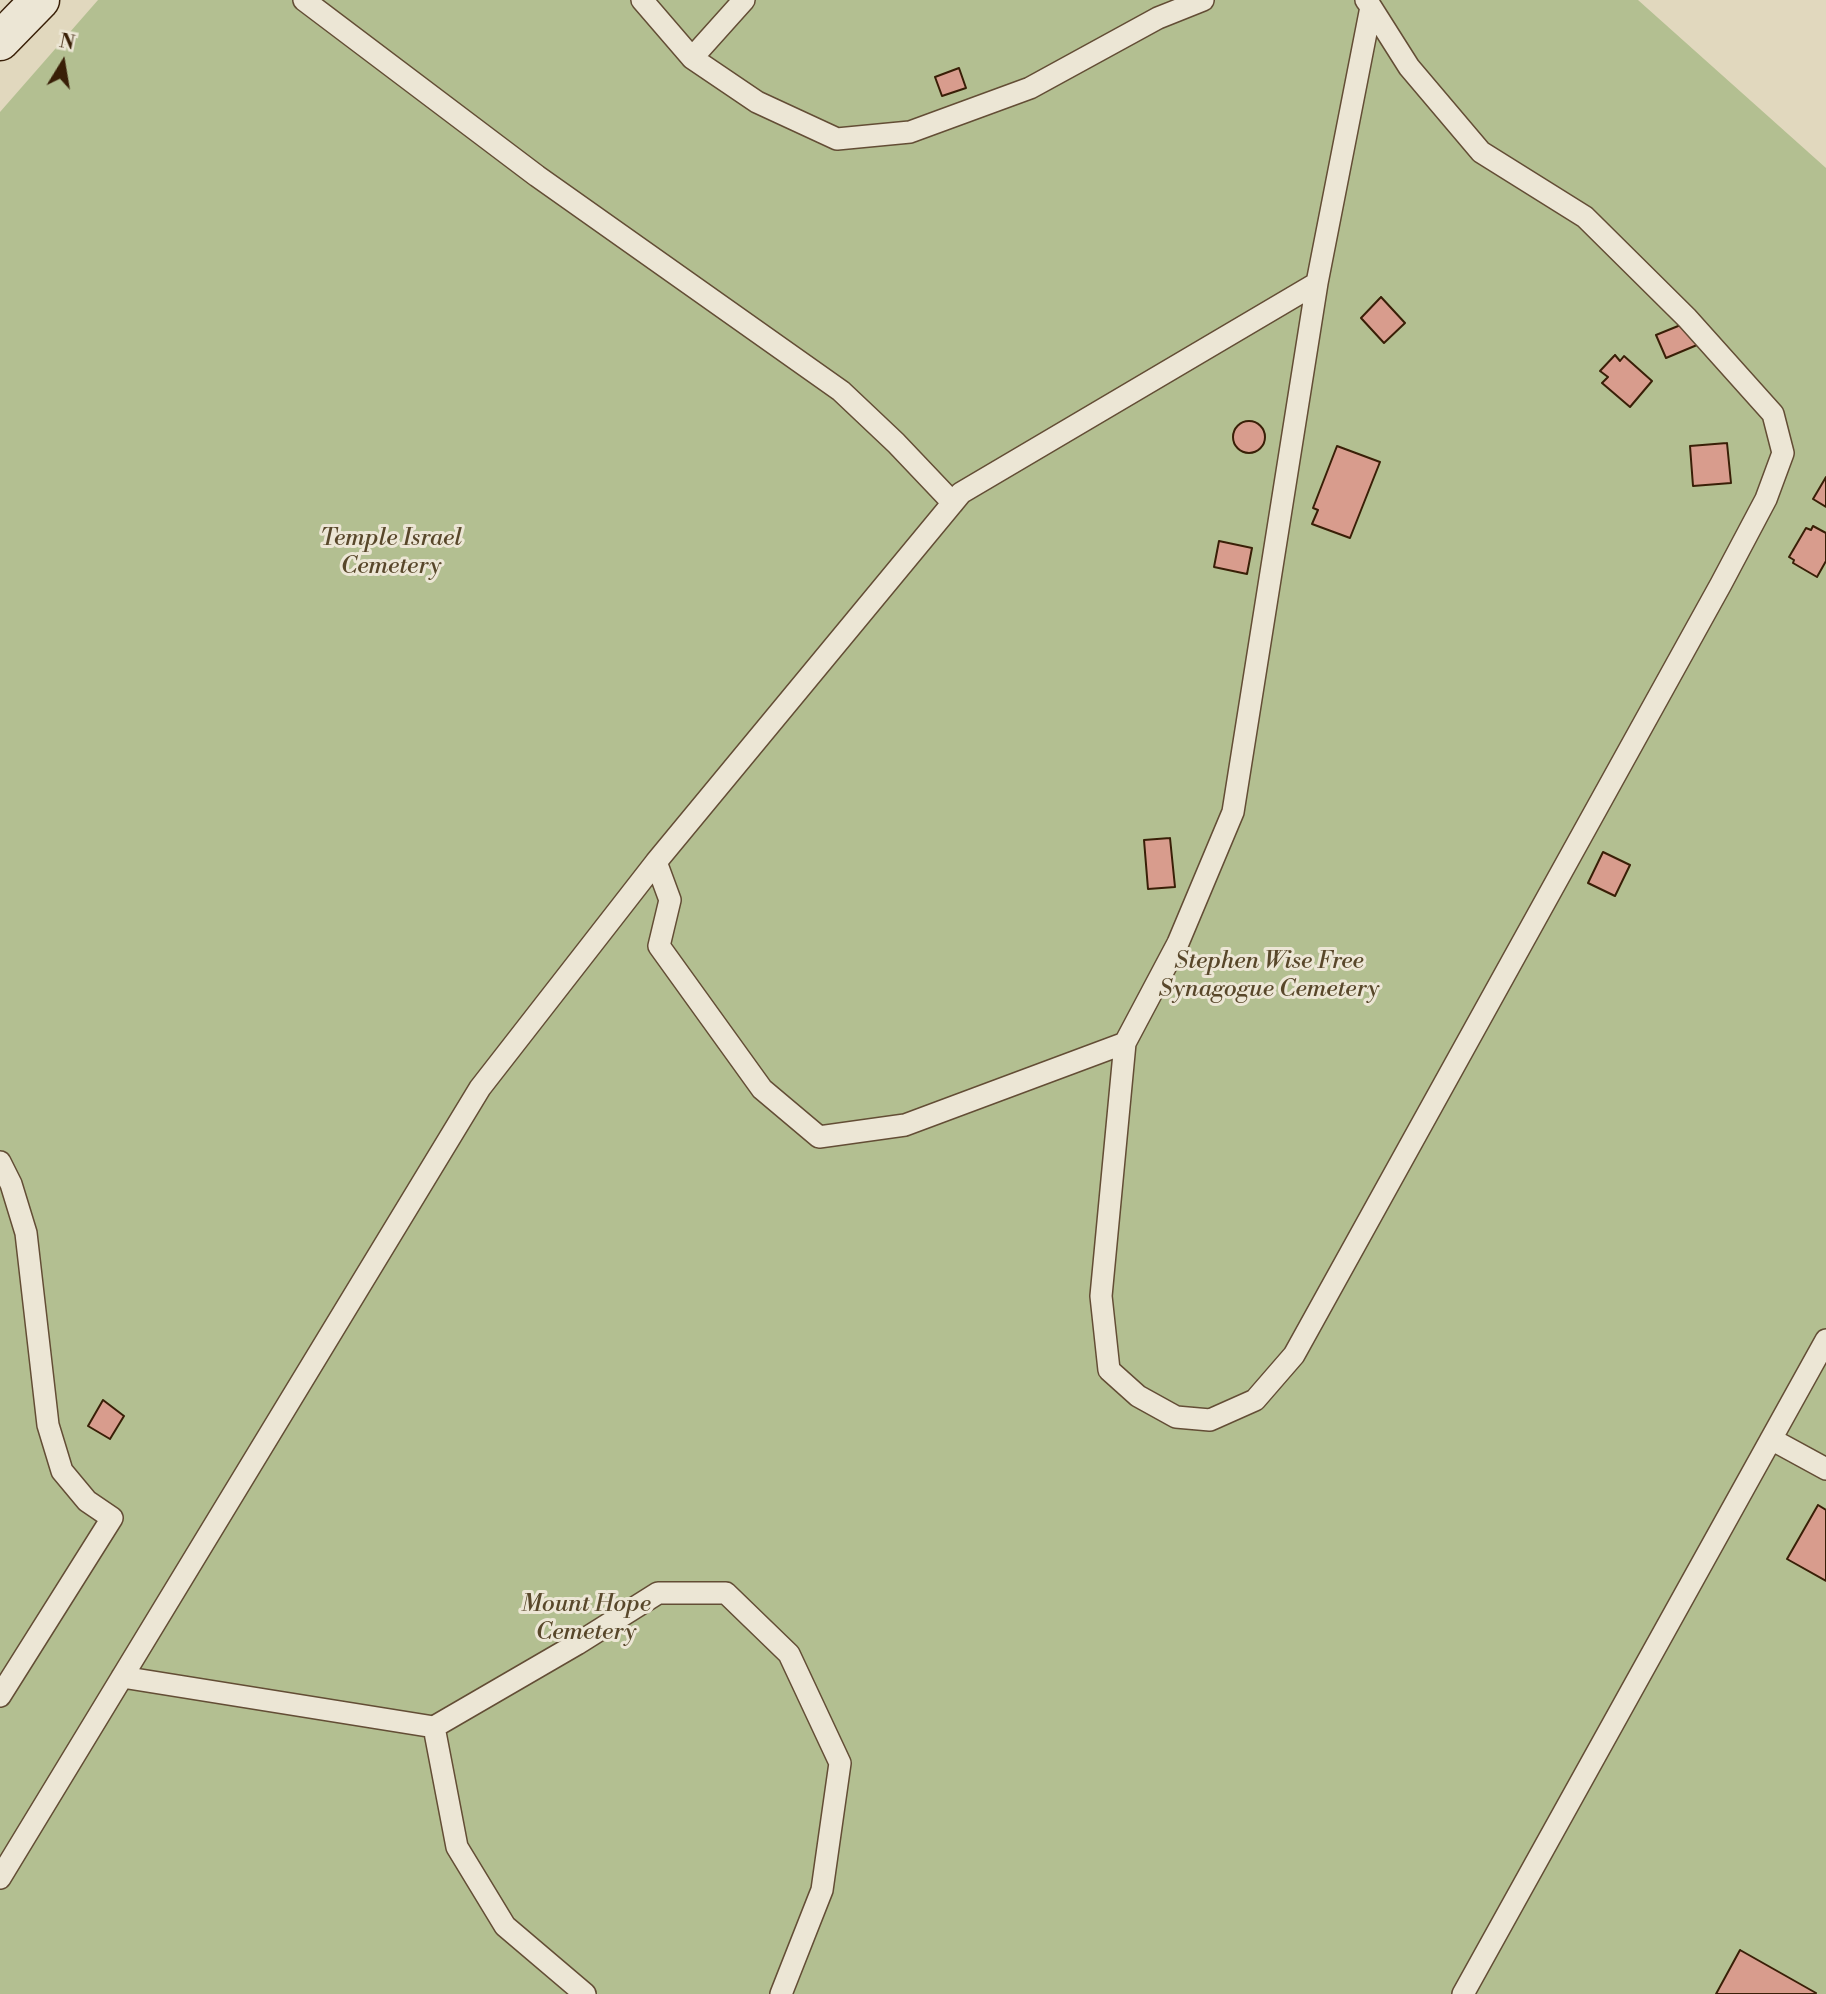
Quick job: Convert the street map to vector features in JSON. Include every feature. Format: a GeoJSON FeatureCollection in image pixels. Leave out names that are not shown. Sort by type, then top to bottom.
{"type":"FeatureCollection","features":[{"type":"Feature","properties":{"kind":"main road"},"geometry":{"type":"LineString","coordinates":[[0,41],[40,0]]}},
{"type":"Feature","properties":{"kind":"lane"},"geometry":{"type":"LineString","coordinates":[[304,0],[537,176],[841,391],[896,443],[953,503]]}},
{"type":"Feature","properties":{"kind":"lane"},"geometry":{"type":"LineString","coordinates":[[642,0],[692,58],[757,102],[836,139],[910,132],[1030,88],[1158,18],[1203,0]]}},
{"type":"Feature","properties":{"kind":"lane"},"geometry":{"type":"LineString","coordinates":[[692,58],[744,0]]}},
{"type":"Feature","properties":{"kind":"lane"},"geometry":{"type":"LineString","coordinates":[[1369,3],[1409,67],[1482,152],[1585,217],[1687,318],[1773,414],[1783,453],[1766,499],[1721,584],[1294,1355],[1255,1401],[1210,1420],[1176,1417],[1138,1396],[1109,1370],[1101,1296],[1125,1043],[1178,943],[1233,811],[1317,283],[1369,3]]}},
{"type":"Feature","properties":{"kind":"lane"},"geometry":{"type":"LineString","coordinates":[[0,1878],[480,1088],[656,862],[961,493],[1317,283]]}},
{"type":"Feature","properties":{"kind":"lane"},"geometry":{"type":"LineString","coordinates":[[656,862],[670,900],[659,946],[762,1089],[819,1137],[905,1125],[1125,1043]]}},
{"type":"Feature","properties":{"kind":"lane"},"geometry":{"type":"LineString","coordinates":[[0,1162],[11,1184],[26,1233],[51,1437],[62,1471],[87,1501],[112,1518],[1,1690]]}},
{"type":"Feature","properties":{"kind":"lane"},"geometry":{"type":"LineString","coordinates":[[1463,1994],[1826,1340]]}},
{"type":"Feature","properties":{"kind":"lane"},"geometry":{"type":"LineString","coordinates":[[1771,1439],[1826,1469]]}},
{"type":"Feature","properties":{"kind":"lane"},"geometry":{"type":"LineString","coordinates":[[122,1677],[434,1727],[577,1644],[658,1593],[726,1593],[789,1654],[839,1763],[822,1890],[781,1994]]}},
{"type":"Feature","properties":{"kind":"lane"},"geometry":{"type":"LineString","coordinates":[[434,1727],[457,1847],[505,1926],[585,1994]]}},
{"type":"Feature","properties":{"kind":"green space"},"geometry":{"type":"Polygon","coordinates":[[[98,0],[1638,0],[1826,168],[1826,1994],[0,1994],[0,112],[98,0]]]}},
{"type":"Feature","properties":{"kind":"building"},"geometry":{"type":"Polygon","coordinates":[[[959,68],[966,88],[942,96],[935,77],[959,68]]]}},
{"type":"Feature","properties":{"kind":"building"},"geometry":{"type":"Polygon","coordinates":[[[1381,297],[1405,323],[1384,343],[1361,318],[1381,297]]]}},
{"type":"Feature","properties":{"kind":"building"},"geometry":{"type":"Polygon","coordinates":[[[1688,322],[1697,345],[1666,358],[1656,335],[1688,322]]]}},
{"type":"Feature","properties":{"kind":"building"},"geometry":{"type":"Polygon","coordinates":[[[1615,355],[1620,361],[1624,356],[1652,381],[1630,407],[1602,383],[1608,377],[1600,371],[1615,355]]]}},
{"type":"Feature","properties":{"kind":"building"},"geometry":{"type":"Polygon","coordinates":[[[1249,421],[1260,426],[1265,437],[1260,448],[1249,453],[1238,448],[1233,437],[1238,426],[1249,421]]]}},
{"type":"Feature","properties":{"kind":"building"},"geometry":{"type":"Polygon","coordinates":[[[1727,443],[1731,483],[1693,486],[1690,446],[1727,443]]]}},
{"type":"Feature","properties":{"kind":"building"},"geometry":{"type":"Polygon","coordinates":[[[1337,446],[1380,462],[1350,538],[1312,524],[1318,510],[1313,508],[1337,446]]]}},
{"type":"Feature","properties":{"kind":"building"},"geometry":{"type":"Polygon","coordinates":[[[1826,477],[1826,507],[1813,499],[1826,477]]]}},
{"type":"Feature","properties":{"kind":"building"},"geometry":{"type":"Polygon","coordinates":[[[1813,526],[1826,533],[1826,561],[1817,577],[1793,563],[1794,560],[1789,557],[1806,528],[1811,530],[1813,526]]]}},
{"type":"Feature","properties":{"kind":"building"},"geometry":{"type":"Polygon","coordinates":[[[1219,541],[1252,548],[1247,574],[1214,567],[1219,541]]]}},
{"type":"Feature","properties":{"kind":"building"},"geometry":{"type":"Polygon","coordinates":[[[1170,838],[1175,887],[1148,889],[1144,840],[1170,838]]]}},
{"type":"Feature","properties":{"kind":"building"},"geometry":{"type":"Polygon","coordinates":[[[1603,852],[1630,865],[1615,896],[1588,883],[1603,852]]]}},
{"type":"Feature","properties":{"kind":"building"},"geometry":{"type":"Polygon","coordinates":[[[103,1400],[124,1416],[110,1439],[88,1426],[103,1400]]]}},
{"type":"Feature","properties":{"kind":"building"},"geometry":{"type":"Polygon","coordinates":[[[1818,1505],[1826,1510],[1826,1581],[1787,1559],[1818,1505]]]}},
{"type":"Feature","properties":{"kind":"building"},"geometry":{"type":"Polygon","coordinates":[[[1740,1950],[1816,1993],[1716,1994],[1740,1950]]]}},
{"type":"Feature","properties":{"kind":"park label","name":"Temple Israel Cemetery"},"geometry":{"type":"Point","coordinates":[391,553]}},
{"type":"Feature","properties":{"kind":"park label","name":"Stephen Wise Free Synagogue Cemetery"},"geometry":{"type":"Point","coordinates":[1269,976]}},
{"type":"Feature","properties":{"kind":"park label","name":"Mount Hope Cemetery"},"geometry":{"type":"Point","coordinates":[586,1619]}}]}
